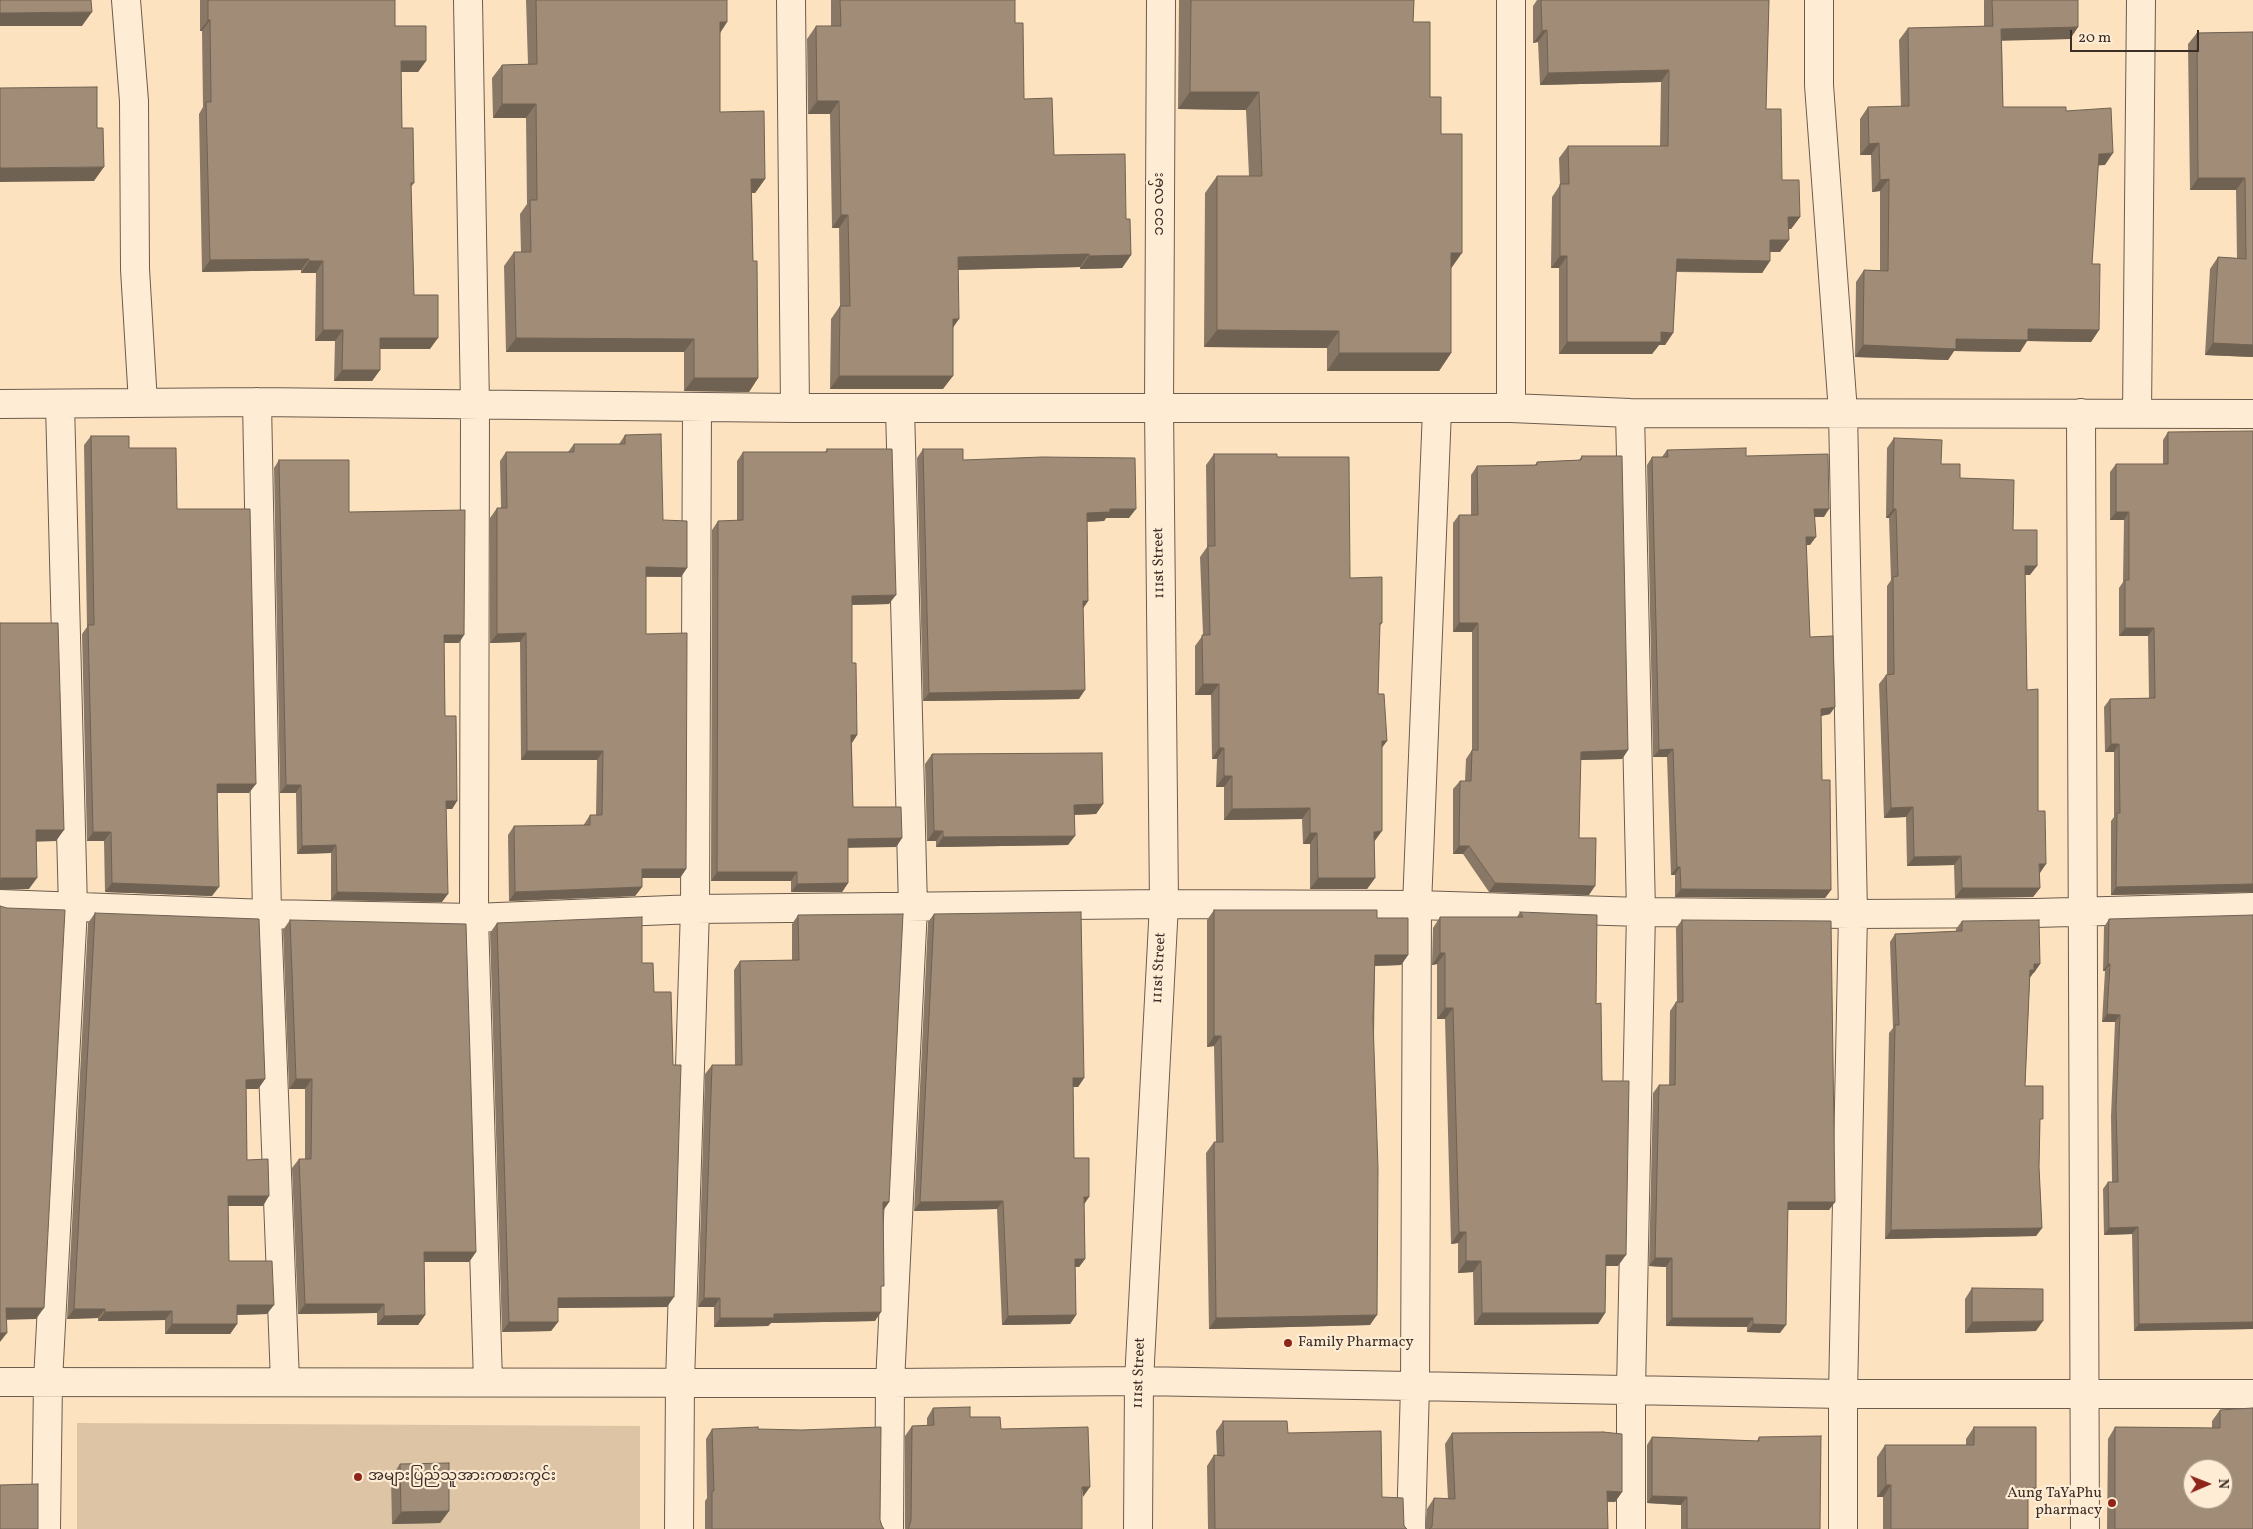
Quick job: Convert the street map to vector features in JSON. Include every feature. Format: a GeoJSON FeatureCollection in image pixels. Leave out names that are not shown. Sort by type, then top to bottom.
{"type":"FeatureCollection","features":[{"type":"Feature","properties":{"kind":"street"},"geometry":{"type":"LineString","coordinates":[[126,0],[134,102],[135,269],[143,402]]}},
{"type":"Feature","properties":{"kind":"street"},"geometry":{"type":"LineString","coordinates":[[468,0],[475,406],[474,918],[488,1382]]}},
{"type":"Feature","properties":{"kind":"street"},"geometry":{"type":"LineString","coordinates":[[791,0],[795,408]]}},
{"type":"Feature","properties":{"kind":"street","name":"၁၁၁ လမ်း"},"geometry":{"type":"LineString","coordinates":[[1159,407],[1161,0]]}},
{"type":"Feature","properties":{"kind":"street"},"geometry":{"type":"LineString","coordinates":[[1511,0],[1511,408]]}},
{"type":"Feature","properties":{"kind":"street"},"geometry":{"type":"LineString","coordinates":[[1819,0],[1819,85],[1843,412],[1853,914],[1843,1394],[1843,1529]]}},
{"type":"Feature","properties":{"kind":"street"},"geometry":{"type":"LineString","coordinates":[[2137,414],[2141,0]]}},
{"type":"Feature","properties":{"kind":"street"},"geometry":{"type":"LineString","coordinates":[[257,402],[267,914],[285,1381]]}},
{"type":"Feature","properties":{"kind":"street"},"geometry":{"type":"LineString","coordinates":[[0,404],[257,402],[475,406],[795,408],[1159,407],[1437,410],[1511,408],[1630,413],[2253,414]]}},
{"type":"Feature","properties":{"kind":"street"},"geometry":{"type":"LineString","coordinates":[[46,1529],[48,1381],[73,908],[60,404]]}},
{"type":"Feature","properties":{"kind":"street"},"geometry":{"type":"LineString","coordinates":[[679,1529],[680,1382],[695,909],[698,407]]}},
{"type":"Feature","properties":{"kind":"street","name":"111st Street"},"geometry":{"type":"LineString","coordinates":[[1138,1529],[1139,1381],[1164,904],[1159,407]]}},
{"type":"Feature","properties":{"kind":"street"},"geometry":{"type":"LineString","coordinates":[[889,1529],[890,1383],[913,907],[900,408]]}},
{"type":"Feature","properties":{"kind":"street"},"geometry":{"type":"LineString","coordinates":[[1411,1529],[1415,1386],[1417,905],[1437,410]]}},
{"type":"Feature","properties":{"kind":"street"},"geometry":{"type":"LineString","coordinates":[[1630,413],[1641,912],[1631,1390],[1631,1529]]}},
{"type":"Feature","properties":{"kind":"street"},"geometry":{"type":"LineString","coordinates":[[2081,413],[2085,1529]]}},
{"type":"Feature","properties":{"kind":"street"},"geometry":{"type":"LineString","coordinates":[[0,904],[267,914],[474,918],[695,909],[1164,904],[1417,905],[1641,912],[1853,914],[2083,912],[2253,907]]}},
{"type":"Feature","properties":{"kind":"street"},"geometry":{"type":"LineString","coordinates":[[0,1382],[890,1383],[1139,1381],[1843,1394],[2253,1394]]}},
{"type":"Feature","properties":{"kind":"shaded area","name":"အများပြည်သူအားကစားကွင်း"},"geometry":{"type":"Polygon","coordinates":[[[77,1423],[640,1426],[640,1529],[77,1529],[77,1423]]]}},
{"type":"Feature","properties":{"kind":"building"},"geometry":{"type":"Polygon","coordinates":[[[0,0],[91,0],[92,12],[0,13],[0,0]]]}},
{"type":"Feature","properties":{"kind":"building"},"geometry":{"type":"Polygon","coordinates":[[[208,0],[395,0],[395,26],[426,26],[426,61],[401,61],[402,128],[413,128],[414,183],[411,183],[414,295],[438,295],[438,338],[380,338],[380,370],[342,370],[343,330],[323,330],[323,261],[309,261],[309,259],[210,260],[206,102],[211,102],[208,0]]]}},
{"type":"Feature","properties":{"kind":"building"},"geometry":{"type":"Polygon","coordinates":[[[536,0],[727,0],[727,22],[720,22],[720,112],[764,111],[765,179],[751,179],[753,261],[757,261],[758,378],[694,378],[694,339],[516,338],[514,252],[531,252],[530,200],[537,200],[536,104],[502,104],[502,65],[537,64],[536,0]]]}},
{"type":"Feature","properties":{"kind":"building"},"geometry":{"type":"Polygon","coordinates":[[[840,0],[1015,0],[1015,23],[1023,23],[1024,99],[1052,98],[1054,155],[1125,154],[1126,219],[1130,219],[1131,255],[958,257],[959,319],[953,319],[953,376],[839,376],[840,306],[850,306],[848,215],[841,215],[839,101],[817,101],[816,26],[841,26],[840,0]]]}},
{"type":"Feature","properties":{"kind":"building"},"geometry":{"type":"Polygon","coordinates":[[[1191,0],[1414,0],[1413,22],[1430,22],[1430,97],[1441,97],[1441,134],[1462,134],[1462,253],[1451,253],[1451,353],[1339,353],[1339,331],[1217,330],[1217,176],[1262,176],[1259,92],[1190,92],[1191,0]]]}},
{"type":"Feature","properties":{"kind":"building"},"geometry":{"type":"Polygon","coordinates":[[[1541,0],[1769,0],[1766,109],[1781,109],[1782,180],[1799,180],[1800,217],[1788,217],[1789,240],[1770,240],[1770,261],[1677,259],[1673,333],[1661,332],[1661,342],[1567,342],[1567,256],[1560,256],[1560,184],[1569,184],[1568,146],[1668,146],[1669,70],[1548,73],[1547,30],[1542,31],[1541,0]]]}},
{"type":"Feature","properties":{"kind":"building"},"geometry":{"type":"Polygon","coordinates":[[[1992,0],[2078,0],[2078,27],[2001,29],[2003,107],[2066,107],[2066,111],[2111,108],[2113,153],[2099,154],[2092,264],[2100,264],[2099,330],[2028,329],[2028,340],[1956,339],[1956,349],[1863,345],[1864,270],[1888,271],[1889,179],[1880,180],[1879,143],[1869,144],[1868,107],[1909,106],[1908,28],[1993,26],[1992,0]]]}},
{"type":"Feature","properties":{"kind":"building"},"geometry":{"type":"Polygon","coordinates":[[[2253,32],[2253,345],[2213,343],[2218,257],[2246,259],[2245,178],[2198,178],[2197,33],[2253,32]]]}},
{"type":"Feature","properties":{"kind":"building"},"geometry":{"type":"Polygon","coordinates":[[[97,87],[97,128],[103,128],[104,167],[0,168],[0,88],[97,87]]]}},
{"type":"Feature","properties":{"kind":"building"},"geometry":{"type":"Polygon","coordinates":[[[2253,431],[2253,884],[2116,887],[2117,813],[2120,813],[2119,744],[2111,744],[2110,699],[2155,698],[2154,628],[2125,628],[2125,580],[2129,580],[2129,512],[2116,512],[2116,464],[2168,464],[2168,432],[2253,431]]]}},
{"type":"Feature","properties":{"kind":"building"},"geometry":{"type":"Polygon","coordinates":[[[661,434],[663,520],[687,521],[687,568],[646,567],[646,634],[687,633],[686,869],[642,869],[642,887],[515,892],[514,826],[590,825],[590,815],[602,815],[603,751],[527,751],[526,633],[497,634],[497,508],[507,508],[506,452],[574,452],[574,444],[625,444],[625,435],[661,434]]]}},
{"type":"Feature","properties":{"kind":"building"},"geometry":{"type":"Polygon","coordinates":[[[91,436],[129,436],[129,448],[176,448],[177,509],[250,509],[256,784],[217,784],[219,887],[112,883],[111,832],[93,832],[88,625],[94,625],[91,436]]]}},
{"type":"Feature","properties":{"kind":"building"},"geometry":{"type":"Polygon","coordinates":[[[1894,438],[1942,440],[1941,464],[1960,464],[1960,478],[2014,480],[2013,530],[2037,530],[2037,566],[2025,566],[2027,690],[2038,689],[2038,811],[2045,811],[2046,864],[2039,864],[2040,888],[1962,888],[1961,856],[1914,857],[1913,807],[1891,808],[1886,675],[1894,674],[1893,577],[1898,576],[1896,509],[1893,509],[1894,438]]]}},
{"type":"Feature","properties":{"kind":"building"},"geometry":{"type":"Polygon","coordinates":[[[1746,448],[1746,456],[1828,454],[1829,509],[1814,509],[1816,537],[1806,537],[1810,637],[1833,636],[1835,707],[1821,709],[1822,780],[1830,780],[1831,890],[1681,889],[1680,867],[1677,867],[1673,749],[1659,750],[1652,457],[1668,457],[1667,450],[1746,448]]]}},
{"type":"Feature","properties":{"kind":"building"},"geometry":{"type":"Polygon","coordinates":[[[827,449],[892,449],[896,595],[852,596],[852,663],[856,663],[857,735],[851,735],[853,807],[901,807],[902,838],[848,839],[848,883],[797,884],[797,872],[717,872],[718,521],[743,520],[743,452],[827,452],[827,449]]]}},
{"type":"Feature","properties":{"kind":"building"},"geometry":{"type":"Polygon","coordinates":[[[923,449],[963,449],[963,460],[1042,457],[1135,458],[1136,509],[1110,509],[1110,512],[1087,513],[1088,601],[1083,601],[1085,690],[929,693],[923,449]]]}},
{"type":"Feature","properties":{"kind":"building"},"geometry":{"type":"Polygon","coordinates":[[[1214,454],[1277,454],[1277,457],[1349,457],[1350,578],[1382,577],[1382,623],[1380,623],[1378,694],[1384,694],[1387,741],[1382,741],[1382,831],[1374,832],[1375,878],[1318,878],[1317,833],[1310,833],[1310,808],[1232,809],[1232,776],[1224,776],[1224,748],[1219,748],[1219,684],[1203,684],[1202,635],[1210,635],[1208,546],[1215,546],[1214,454]]]}},
{"type":"Feature","properties":{"kind":"building"},"geometry":{"type":"Polygon","coordinates":[[[1582,456],[1622,456],[1628,750],[1581,752],[1579,838],[1596,838],[1595,886],[1495,883],[1469,846],[1459,846],[1460,781],[1471,781],[1472,750],[1478,750],[1478,623],[1459,623],[1459,515],[1478,515],[1477,466],[1537,465],[1537,462],[1581,460],[1582,456]]]}},
{"type":"Feature","properties":{"kind":"building"},"geometry":{"type":"Polygon","coordinates":[[[279,460],[349,460],[349,512],[465,510],[464,635],[444,635],[445,716],[456,716],[457,801],[446,801],[448,894],[337,892],[336,845],[302,846],[301,785],[286,785],[279,460]]]}},
{"type":"Feature","properties":{"kind":"building"},"geometry":{"type":"Polygon","coordinates":[[[0,623],[58,623],[64,830],[36,830],[37,878],[1,878],[0,880],[0,623]]]}},
{"type":"Feature","properties":{"kind":"building"},"geometry":{"type":"Polygon","coordinates":[[[1102,753],[1103,804],[1074,805],[1075,836],[943,837],[943,831],[934,831],[932,754],[1102,753]]]}},
{"type":"Feature","properties":{"kind":"building"},"geometry":{"type":"Polygon","coordinates":[[[0,906],[7,908],[65,910],[44,1308],[6,1308],[7,1333],[0,1333],[0,906]]]}},
{"type":"Feature","properties":{"kind":"building"},"geometry":{"type":"Polygon","coordinates":[[[1214,910],[1377,910],[1377,918],[1408,918],[1408,955],[1375,955],[1373,1020],[1378,1168],[1377,1315],[1216,1318],[1214,1142],[1223,1142],[1221,1036],[1214,1036],[1214,910]]]}},
{"type":"Feature","properties":{"kind":"building"},"geometry":{"type":"Polygon","coordinates":[[[1081,912],[1084,1078],[1073,1078],[1074,1158],[1089,1158],[1089,1197],[1084,1197],[1085,1259],[1075,1259],[1076,1315],[1008,1316],[1003,1201],[920,1202],[934,914],[1081,912]]]}},
{"type":"Feature","properties":{"kind":"building"},"geometry":{"type":"Polygon","coordinates":[[[1520,912],[1597,915],[1596,1004],[1601,1003],[1602,1081],[1629,1081],[1626,1255],[1606,1255],[1605,1313],[1482,1313],[1481,1261],[1466,1261],[1466,1232],[1459,1232],[1453,1008],[1445,1008],[1445,953],[1440,953],[1440,917],[1523,917],[1520,912]]]}},
{"type":"Feature","properties":{"kind":"building"},"geometry":{"type":"Polygon","coordinates":[[[95,913],[259,919],[265,1079],[246,1080],[247,1160],[268,1159],[269,1196],[228,1196],[229,1261],[272,1261],[274,1305],[237,1305],[237,1324],[172,1324],[172,1311],[105,1312],[105,1309],[74,1309],[95,913]]]}},
{"type":"Feature","properties":{"kind":"building"},"geometry":{"type":"Polygon","coordinates":[[[903,914],[889,1202],[883,1202],[884,1286],[881,1286],[881,1312],[774,1314],[774,1318],[720,1318],[720,1298],[704,1298],[712,1065],[742,1065],[740,961],[799,960],[798,915],[903,914]]]}},
{"type":"Feature","properties":{"kind":"building"},"geometry":{"type":"Polygon","coordinates":[[[2253,915],[2253,1322],[2139,1324],[2138,1227],[2109,1228],[2108,1182],[2118,1182],[2116,1108],[2120,1015],[2107,1014],[2110,964],[2108,964],[2109,919],[2253,915]]]}},
{"type":"Feature","properties":{"kind":"building"},"geometry":{"type":"Polygon","coordinates":[[[642,917],[642,963],[653,963],[654,992],[671,992],[673,1065],[681,1065],[674,1297],[558,1298],[558,1322],[509,1322],[497,923],[642,917]]]}},
{"type":"Feature","properties":{"kind":"building"},"geometry":{"type":"Polygon","coordinates":[[[290,920],[466,924],[476,1252],[424,1252],[425,1315],[384,1316],[384,1304],[305,1304],[299,1159],[311,1159],[312,1079],[296,1079],[290,920]]]}},
{"type":"Feature","properties":{"kind":"building"},"geometry":{"type":"Polygon","coordinates":[[[1682,920],[1831,921],[1835,1202],[1788,1202],[1786,1325],[1753,1324],[1753,1318],[1672,1318],[1672,1258],[1655,1258],[1659,1085],[1675,1085],[1676,1002],[1683,1002],[1682,920]]]}},
{"type":"Feature","properties":{"kind":"building"},"geometry":{"type":"Polygon","coordinates":[[[2039,920],[2040,964],[2034,964],[2034,970],[2030,970],[2025,1086],[2043,1086],[2043,1119],[2040,1119],[2039,1167],[2042,1228],[1891,1230],[1895,1025],[1899,1025],[1895,934],[1962,931],[1962,921],[2039,920]]]}},
{"type":"Feature","properties":{"kind":"building"},"geometry":{"type":"Polygon","coordinates":[[[1972,1288],[2043,1289],[2043,1321],[1972,1322],[1972,1288]]]}},
{"type":"Feature","properties":{"kind":"building"},"geometry":{"type":"Polygon","coordinates":[[[970,1407],[970,1417],[1000,1417],[1001,1429],[1088,1427],[1090,1487],[1082,1487],[1082,1529],[908,1529],[911,1520],[912,1426],[934,1425],[933,1408],[970,1407]]]}},
{"type":"Feature","properties":{"kind":"building"},"geometry":{"type":"Polygon","coordinates":[[[2253,1408],[2253,1529],[2115,1529],[2115,1427],[2220,1428],[2220,1410],[2253,1408]]]}},
{"type":"Feature","properties":{"kind":"building"},"geometry":{"type":"Polygon","coordinates":[[[1223,1421],[1287,1421],[1288,1433],[1381,1431],[1382,1497],[1403,1498],[1404,1526],[1407,1529],[1215,1529],[1214,1455],[1224,1456],[1223,1421]]]}},
{"type":"Feature","properties":{"kind":"building"},"geometry":{"type":"Polygon","coordinates":[[[758,1427],[758,1429],[802,1430],[881,1427],[880,1520],[884,1529],[712,1529],[712,1491],[714,1491],[712,1429],[758,1427]]]}},
{"type":"Feature","properties":{"kind":"building"},"geometry":{"type":"Polygon","coordinates":[[[1974,1427],[2036,1427],[2036,1488],[2028,1488],[2028,1529],[1891,1529],[1891,1485],[1886,1485],[1885,1445],[1974,1445],[1974,1427]]]}},
{"type":"Feature","properties":{"kind":"building"},"geometry":{"type":"Polygon","coordinates":[[[1603,1432],[1622,1434],[1622,1492],[1607,1491],[1608,1529],[1429,1529],[1432,1527],[1434,1498],[1455,1499],[1452,1433],[1603,1432]]]}},
{"type":"Feature","properties":{"kind":"building"},"geometry":{"type":"Polygon","coordinates":[[[1821,1436],[1820,1529],[1687,1529],[1687,1497],[1652,1496],[1652,1437],[1759,1441],[1759,1437],[1821,1436]]]}},
{"type":"Feature","properties":{"kind":"building"},"geometry":{"type":"Polygon","coordinates":[[[449,1463],[449,1511],[401,1512],[400,1464],[449,1463]]]}},
{"type":"Feature","properties":{"kind":"building"},"geometry":{"type":"Polygon","coordinates":[[[38,1484],[38,1529],[0,1529],[0,1485],[38,1484]]]}},
{"type":"Feature","properties":{"kind":"place","name":"Family Pharmacy"},"geometry":{"type":"Point","coordinates":[1288,1343]}},
{"type":"Feature","properties":{"kind":"place","name":"အများပြည်သူအားကစားကွင်း"},"geometry":{"type":"Point","coordinates":[358,1477]}},
{"type":"Feature","properties":{"kind":"place","name":"Aung TaYaPhu pharmacy"},"geometry":{"type":"Point","coordinates":[2112,1503]}}]}
